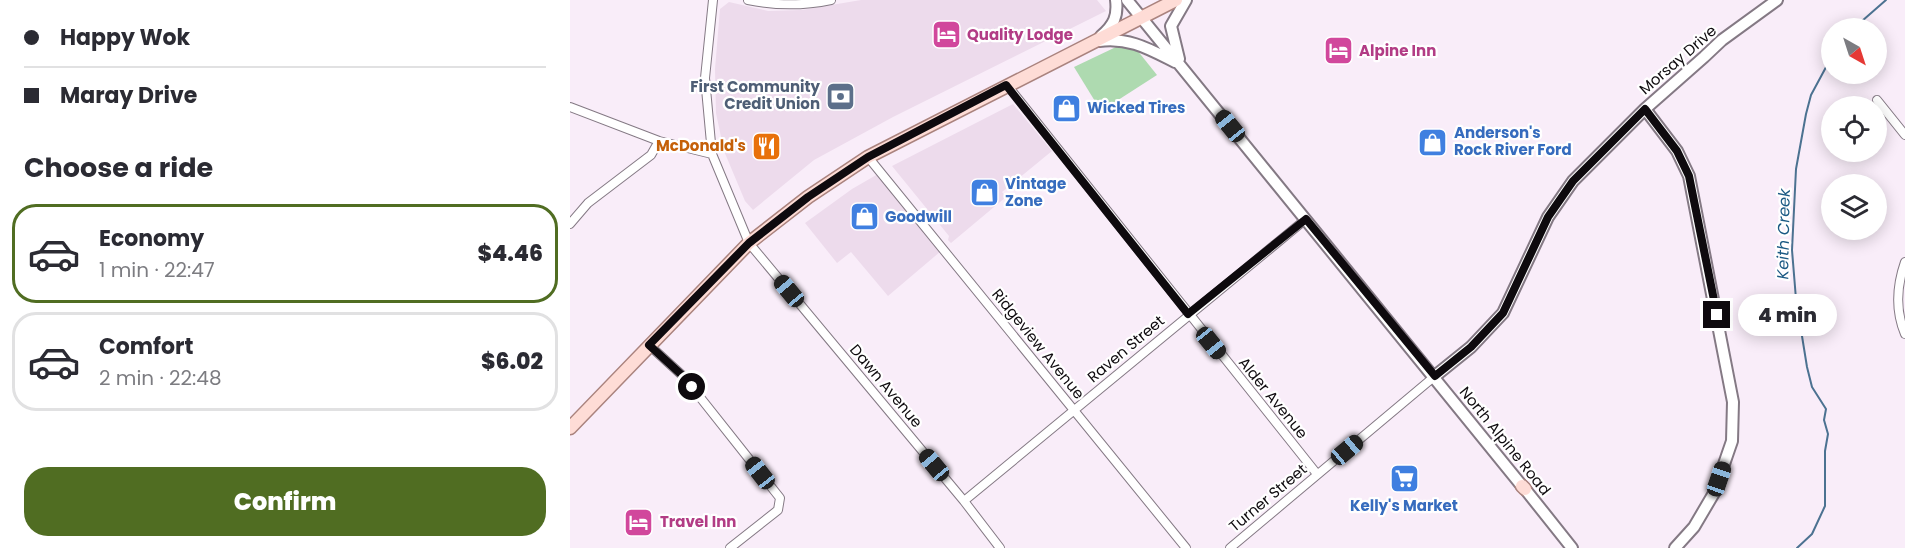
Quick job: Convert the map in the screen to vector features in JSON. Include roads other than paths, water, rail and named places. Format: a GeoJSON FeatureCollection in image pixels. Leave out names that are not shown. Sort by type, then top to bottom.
{"type":"FeatureCollection","features":[{"type":"Feature","properties":{"kind":"main road"},"geometry":{"type":"LineString","coordinates":[[570,428],[749,243],[808,197],[868,157],[1176,0]]}},
{"type":"Feature","properties":{"kind":"street","name":"Dawn Avenue"},"geometry":{"type":"LineString","coordinates":[[713,0],[705,78],[712,154],[749,243],[964,501],[1000,548]]}},
{"type":"Feature","properties":{"kind":"street"},"geometry":{"type":"LineString","coordinates":[[748,0],[772,5],[819,3],[831,0]]}},
{"type":"Feature","properties":{"kind":"street"},"geometry":{"type":"LineString","coordinates":[[1093,42],[1113,24],[1116,17],[1116,0]]}},
{"type":"Feature","properties":{"kind":"street","name":"North Alpine Road"},"geometry":{"type":"LineString","coordinates":[[1127,0],[1435,376],[1572,548]]}},
{"type":"Feature","properties":{"kind":"street"},"geometry":{"type":"LineString","coordinates":[[1181,65],[1171,27],[1186,0]]}},
{"type":"Feature","properties":{"kind":"street","name":"Morsay Drive"},"geometry":{"type":"LineString","coordinates":[[1435,376],[1471,347],[1503,313],[1548,217],[1573,181],[1645,109],[1722,40],[1777,0]]}},
{"type":"Feature","properties":{"kind":"street"},"geometry":{"type":"LineString","coordinates":[[1093,42],[1112,39],[1141,44],[1181,65]]}},
{"type":"Feature","properties":{"kind":"street","name":"Alder Avenue"},"geometry":{"type":"LineString","coordinates":[[1006,85],[1317,474]]}},
{"type":"Feature","properties":{"kind":"street"},"geometry":{"type":"LineString","coordinates":[[570,107],[659,141],[712,154]]}},
{"type":"Feature","properties":{"kind":"street"},"geometry":{"type":"LineString","coordinates":[[1645,109],[1677,151],[1689,176],[1733,402],[1732,441],[1714,493],[1694,527],[1675,548]]}},
{"type":"Feature","properties":{"kind":"street"},"geometry":{"type":"LineString","coordinates":[[1887,112],[1905,135]]}},
{"type":"Feature","properties":{"kind":"street"},"geometry":{"type":"LineString","coordinates":[[570,224],[588,203],[651,154],[659,141]]}},
{"type":"Feature","properties":{"kind":"street","name":"Ridgeview Avenue"},"geometry":{"type":"LineString","coordinates":[[868,157],[1186,548]]}},
{"type":"Feature","properties":{"kind":"street","name":"Raven Street"},"geometry":{"type":"LineString","coordinates":[[964,501],[1306,219]]}},
{"type":"Feature","properties":{"kind":"street"},"geometry":{"type":"LineString","coordinates":[[1905,262],[1900,279],[1898,301],[1900,320],[1905,334]]}},
{"type":"Feature","properties":{"kind":"street"},"geometry":{"type":"LineString","coordinates":[[649,345],[684,377],[780,498],[778,510],[730,548]]}},
{"type":"Feature","properties":{"kind":"street","name":"Turner Street"},"geometry":{"type":"LineString","coordinates":[[1230,548],[1435,376]]}},
{"type":"Feature","properties":{"kind":"waterway","name":"Keith Creek"},"geometry":{"type":"LineString","coordinates":[[1865,18],[1886,0]]}},
{"type":"Feature","properties":{"kind":"waterway","name":"Keith Creek"},"geometry":{"type":"LineString","coordinates":[[1797,548],[1812,534],[1825,506],[1825,451],[1828,434],[1824,420],[1826,409],[1812,387],[1807,367],[1796,299],[1792,250],[1796,169],[1811,95],[1821,76]]}},
{"type":"Feature","properties":{"kind":"place","name":"Quality Lodge"},"geometry":{"type":"Point","coordinates":[946,35]}},
{"type":"Feature","properties":{"kind":"place","name":"Alpine Inn"},"geometry":{"type":"Point","coordinates":[1338,51]}},
{"type":"Feature","properties":{"kind":"place","name":"First Community Credit Union"},"geometry":{"type":"Point","coordinates":[841,96]}},
{"type":"Feature","properties":{"kind":"place","name":"Wicked Tires"},"geometry":{"type":"Point","coordinates":[1066,108]}},
{"type":"Feature","properties":{"kind":"place","name":"Anderson's Rock River Ford"},"geometry":{"type":"Point","coordinates":[1433,142]}},
{"type":"Feature","properties":{"kind":"place","name":"McDonald's"},"geometry":{"type":"Point","coordinates":[767,146]}},
{"type":"Feature","properties":{"kind":"place","name":"Vintage Zone"},"geometry":{"type":"Point","coordinates":[984,193]}},
{"type":"Feature","properties":{"kind":"place","name":"Goodwill"},"geometry":{"type":"Point","coordinates":[864,217]}},
{"type":"Feature","properties":{"kind":"place","name":"Kelly's Market"},"geometry":{"type":"Point","coordinates":[1404,479]}},
{"type":"Feature","properties":{"kind":"place","name":"Travel Inn"},"geometry":{"type":"Point","coordinates":[639,522]}}]}
